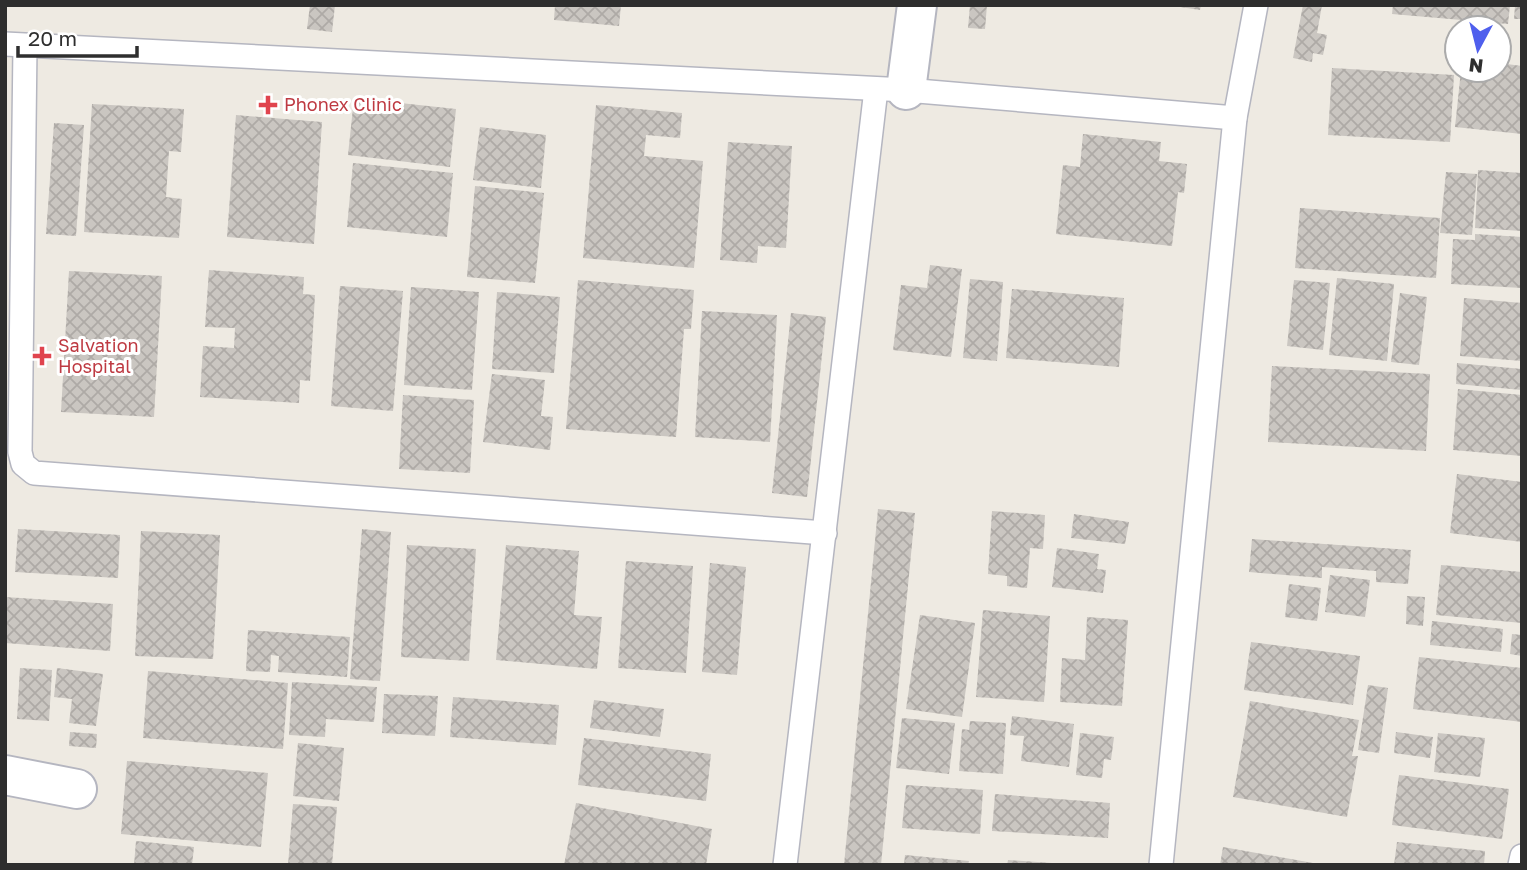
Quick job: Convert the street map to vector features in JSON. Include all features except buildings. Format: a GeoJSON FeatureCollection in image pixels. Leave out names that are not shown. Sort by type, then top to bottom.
{"type":"FeatureCollection","features":[{"type":"Feature","properties":{"kind":"street"},"geometry":{"type":"LineString","coordinates":[[891,89],[917,5]]}},
{"type":"Feature","properties":{"kind":"street"},"geometry":{"type":"LineString","coordinates":[[5,775],[77,789]]}},
{"type":"Feature","properties":{"kind":"lane"},"geometry":{"type":"LineString","coordinates":[[1161,865],[1235,118],[1256,5]]}},
{"type":"Feature","properties":{"kind":"lane"},"geometry":{"type":"LineString","coordinates":[[825,533],[57,477],[34,472],[23,464],[20,452],[15,45],[891,89],[1235,118]]}},
{"type":"Feature","properties":{"kind":"lane"},"geometry":{"type":"LineString","coordinates":[[785,865],[825,533],[891,89]]}},
{"type":"Feature","properties":{"kind":"lane"},"geometry":{"type":"LineString","coordinates":[[1520,865],[1522,856]]}},
{"type":"Feature","properties":{"kind":"place","name":"Phonex Clinic"},"geometry":{"type":"Point","coordinates":[268,105]}},
{"type":"Feature","properties":{"kind":"place","name":"Salvation Hospital"},"geometry":{"type":"Point","coordinates":[42,356]}}]}
